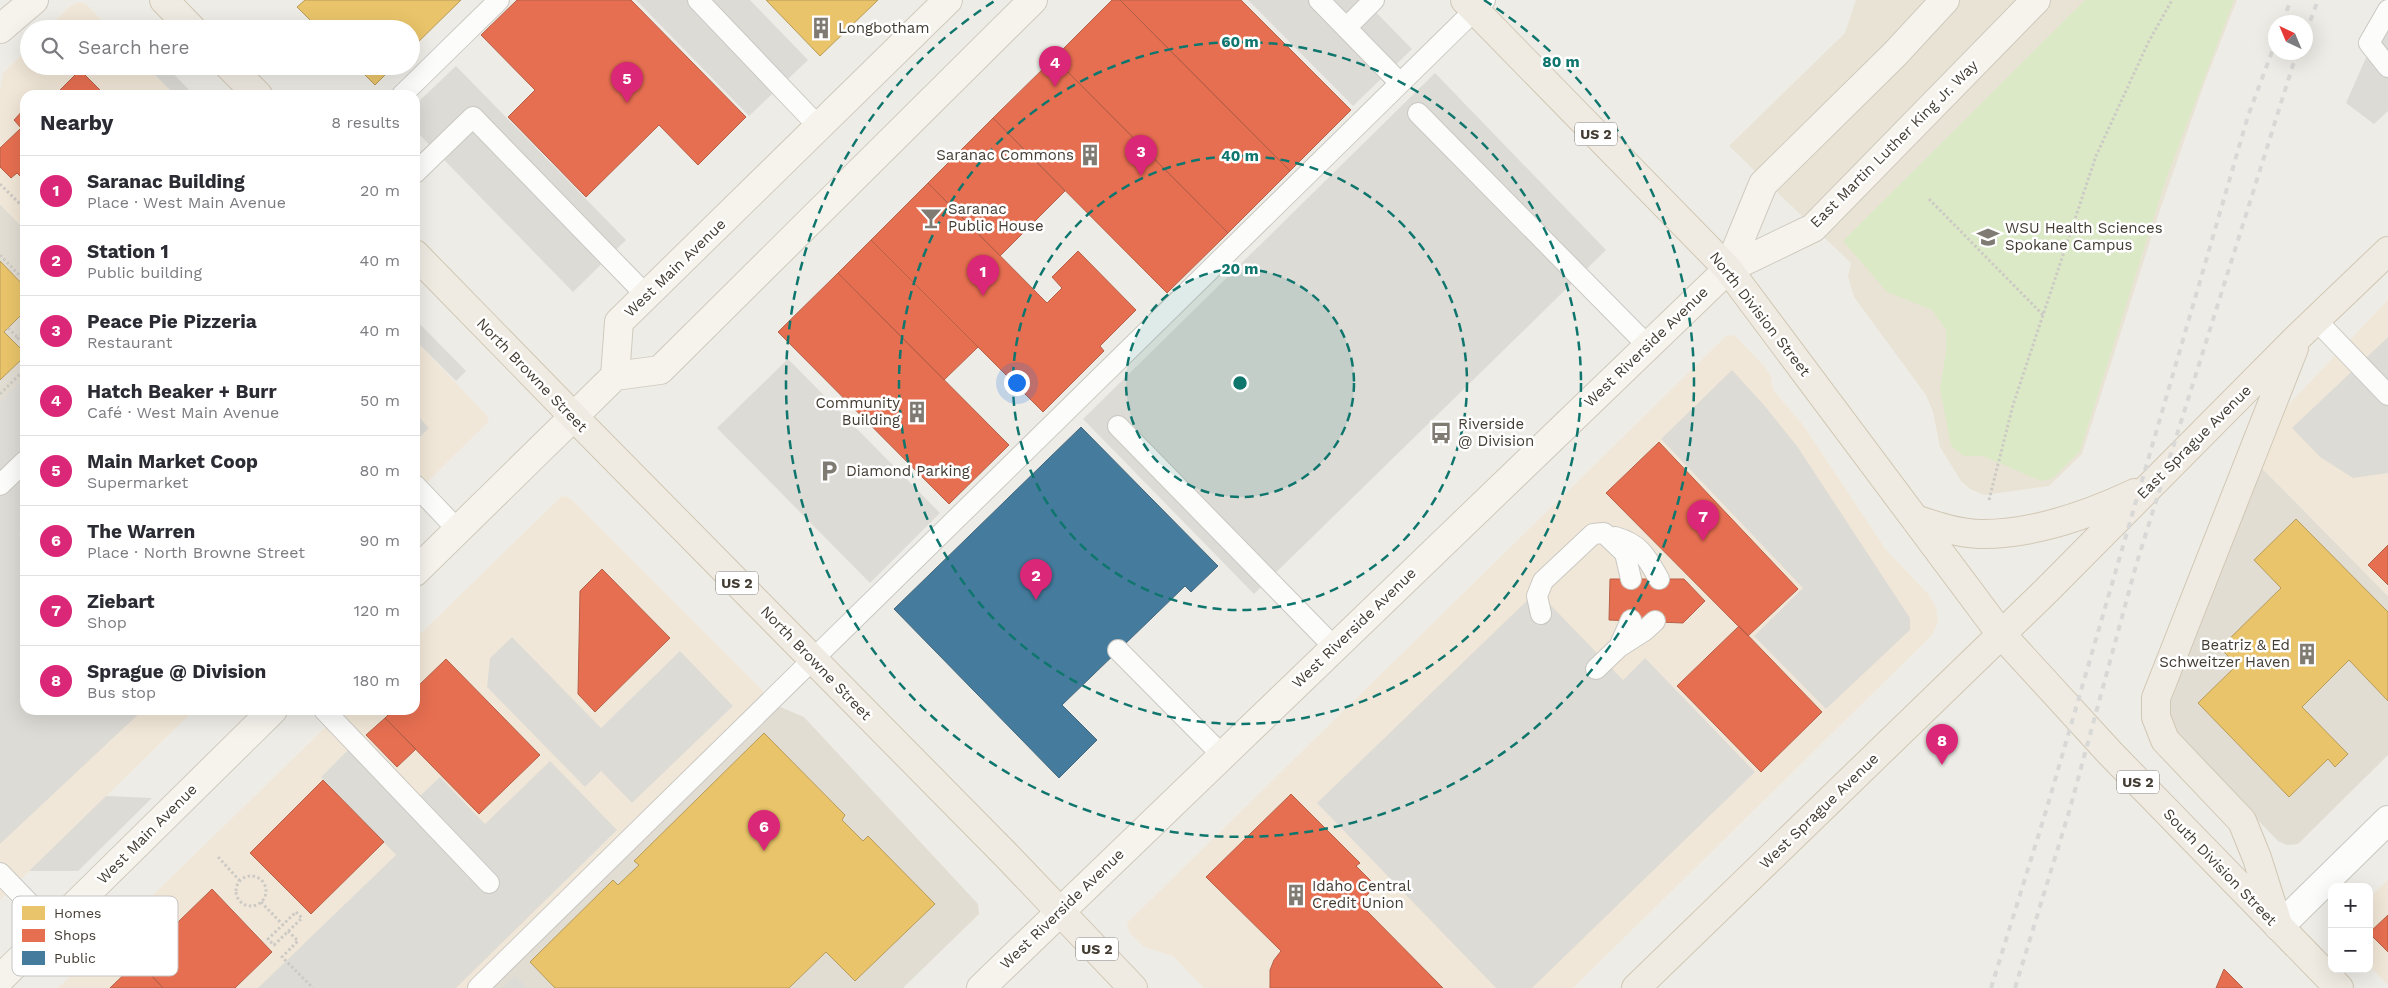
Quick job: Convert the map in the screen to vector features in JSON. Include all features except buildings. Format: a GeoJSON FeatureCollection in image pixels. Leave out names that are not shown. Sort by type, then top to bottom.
{"type":"FeatureCollection","features":[{"type":"Feature","properties":{"kind":"main road"},"geometry":{"type":"LineString","coordinates":[[164,0],[183,20]]}},
{"type":"Feature","properties":{"kind":"main road","name":"North Division Street"},"geometry":{"type":"LineString","coordinates":[[1475,3],[1728,269],[2001,634]]}},
{"type":"Feature","properties":{"kind":"main road"},"geometry":{"type":"LineString","coordinates":[[238,75],[253,90]]}},
{"type":"Feature","properties":{"kind":"main road","name":"East Sprague Avenue"},"geometry":{"type":"LineString","coordinates":[[2001,634],[2307,329],[2388,251]]}},
{"type":"Feature","properties":{"kind":"main road","name":"North Browne Street"},"geometry":{"type":"LineString","coordinates":[[420,259],[1060,910],[1134,988]]}},
{"type":"Feature","properties":{"kind":"main road"},"geometry":{"type":"LineString","coordinates":[[2279,927],[2257,858],[2242,821],[2165,740],[2156,717],[2156,698],[2307,329]]}},
{"type":"Feature","properties":{"kind":"main road"},"geometry":{"type":"LineString","coordinates":[[1915,519],[1942,528],[1979,534],[2021,530],[2068,520],[2109,506],[2149,487]]}},
{"type":"Feature","properties":{"kind":"main road","name":"South Division Street"},"geometry":{"type":"LineString","coordinates":[[2001,634],[2110,753],[2339,988]]}},
{"type":"Feature","properties":{"kind":"main road","name":"West Sprague Avenue"},"geometry":{"type":"LineString","coordinates":[[1636,988],[2001,634]]}},
{"type":"Feature","properties":{"kind":"street"},"geometry":{"type":"LineString","coordinates":[[0,29],[34,0]]}},
{"type":"Feature","properties":{"kind":"street","name":"West Main Avenue"},"geometry":{"type":"LineString","coordinates":[[615,376],[619,322],[948,0]]}},
{"type":"Feature","properties":{"kind":"street"},"geometry":{"type":"LineString","coordinates":[[420,567],[615,376],[660,370],[1033,0]]}},
{"type":"Feature","properties":{"kind":"street"},"geometry":{"type":"LineString","coordinates":[[1728,269],[1763,184],[1895,54],[1945,0]]}},
{"type":"Feature","properties":{"kind":"street","name":"East Martin Luther King Jr. Way"},"geometry":{"type":"LineString","coordinates":[[1728,269],[1813,228],[2036,0]]}},
{"type":"Feature","properties":{"kind":"street","name":"West Riverside Avenue"},"geometry":{"type":"LineString","coordinates":[[981,988],[1728,269]]}},
{"type":"Feature","properties":{"kind":"street","name":"West Main Avenue"},"geometry":{"type":"LineString","coordinates":[[85,896],[267,715]]}},
{"type":"Feature","properties":{"kind":"street"},"geometry":{"type":"LineString","coordinates":[[2279,927],[2388,820]]}},
{"type":"Feature","properties":{"kind":"street","name":"West Main Avenue"},"geometry":{"type":"LineString","coordinates":[[0,979],[12,967]]}},
{"type":"Feature","properties":{"kind":"lane"},"geometry":{"type":"LineString","coordinates":[[407,90],[499,0]]}},
{"type":"Feature","properties":{"kind":"lane"},"geometry":{"type":"LineString","coordinates":[[698,0],[820,126]]}},
{"type":"Feature","properties":{"kind":"lane"},"geometry":{"type":"LineString","coordinates":[[1319,0],[1400,83]]}},
{"type":"Feature","properties":{"kind":"lane"},"geometry":{"type":"LineString","coordinates":[[1346,28],[1374,0]]}},
{"type":"Feature","properties":{"kind":"lane"},"geometry":{"type":"LineString","coordinates":[[478,988],[1400,83],[1475,3]]}},
{"type":"Feature","properties":{"kind":"lane"},"geometry":{"type":"LineString","coordinates":[[2388,10],[2369,43],[2388,67]]}},
{"type":"Feature","properties":{"kind":"lane"},"geometry":{"type":"LineString","coordinates":[[1418,113],[1648,346]]}},
{"type":"Feature","properties":{"kind":"lane"},"geometry":{"type":"LineString","coordinates":[[420,168],[472,117],[646,296]]}},
{"type":"Feature","properties":{"kind":"lane"},"geometry":{"type":"LineString","coordinates":[[2307,329],[2388,395]]}},
{"type":"Feature","properties":{"kind":"lane"},"geometry":{"type":"LineString","coordinates":[[1118,426],[1334,647]]}},
{"type":"Feature","properties":{"kind":"lane"},"geometry":{"type":"LineString","coordinates":[[0,485],[20,466]]}},
{"type":"Feature","properties":{"kind":"lane"},"geometry":{"type":"LineString","coordinates":[[420,490],[458,530]]}},
{"type":"Feature","properties":{"kind":"lane"},"geometry":{"type":"LineString","coordinates":[[1604,533],[1625,553],[1630,579]]}},
{"type":"Feature","properties":{"kind":"lane"},"geometry":{"type":"LineString","coordinates":[[1541,614],[1537,596],[1543,581],[1593,534],[1604,533],[1624,539],[1642,550],[1659,579]]}},
{"type":"Feature","properties":{"kind":"lane"},"geometry":{"type":"LineString","coordinates":[[1619,647],[1631,620]]}},
{"type":"Feature","properties":{"kind":"lane"},"geometry":{"type":"LineString","coordinates":[[1596,669],[1619,647],[1644,631],[1655,621]]}},
{"type":"Feature","properties":{"kind":"lane"},"geometry":{"type":"LineString","coordinates":[[1118,650],[1222,755]]}},
{"type":"Feature","properties":{"kind":"lane"},"geometry":{"type":"LineString","coordinates":[[329,715],[489,883]]}},
{"type":"Feature","properties":{"kind":"lane"},"geometry":{"type":"LineString","coordinates":[[0,873],[22,896]]}},
{"type":"Feature","properties":{"kind":"path"},"geometry":{"type":"LineString","coordinates":[[1988,504],[2014,405],[2042,315],[2096,156],[2148,43],[2172,0]]}},
{"type":"Feature","properties":{"kind":"path"},"geometry":{"type":"LineString","coordinates":[[0,184],[20,204]]}},
{"type":"Feature","properties":{"kind":"path"},"geometry":{"type":"LineString","coordinates":[[1928,200],[2042,315]]}},
{"type":"Feature","properties":{"kind":"path"},"geometry":{"type":"LineString","coordinates":[[0,255],[20,276]]}},
{"type":"Feature","properties":{"kind":"path"},"geometry":{"type":"LineString","coordinates":[[8,328],[20,340]]}},
{"type":"Feature","properties":{"kind":"path"},"geometry":{"type":"LineString","coordinates":[[0,394],[20,374]]}},
{"type":"Feature","properties":{"kind":"path"},"geometry":{"type":"LineString","coordinates":[[218,858],[240,881]]}},
{"type":"Feature","properties":{"kind":"path"},"geometry":{"type":"LineString","coordinates":[[253,876],[261,881],[266,889],[261,902],[252,906],[242,903],[236,890],[240,881],[253,876]]}},
{"type":"Feature","properties":{"kind":"path"},"geometry":{"type":"LineString","coordinates":[[261,902],[283,925]]}},
{"type":"Feature","properties":{"kind":"path"},"geometry":{"type":"LineString","coordinates":[[296,912],[302,918],[288,931],[274,945],[268,939],[296,912]]}},
{"type":"Feature","properties":{"kind":"path"},"geometry":{"type":"LineString","coordinates":[[288,931],[298,941],[282,957],[313,988]]}},
{"type":"Feature","properties":{"kind":"shaded area"},"geometry":{"type":"Polygon","coordinates":[[[636,0],[750,0],[808,60],[749,116],[636,0]]]}},
{"type":"Feature","properties":{"kind":"shaded area"},"geometry":{"type":"Polygon","coordinates":[[[1248,0],[1364,0],[1412,49],[1353,106],[1248,0]]]}},
{"type":"Feature","properties":{"kind":"shaded area","name":"WSU Health Sciences Spokane Campus"},"geometry":{"type":"Polygon","coordinates":[[[1856,0],[2237,0],[2204,84],[2160,210],[2082,454],[2049,486],[1984,495],[1970,489],[1961,481],[1940,447],[1933,412],[1926,395],[1854,297],[1848,276],[1851,263],[1729,146],[1845,33],[1856,0]]]}},
{"type":"Feature","properties":{"kind":"shaded area"},"geometry":{"type":"Polygon","coordinates":[[[80,2],[86,4],[101,20],[56,20],[71,5],[80,2]]]}},
{"type":"Feature","properties":{"kind":"shaded area"},"geometry":{"type":"Polygon","coordinates":[[[2388,8],[2388,111],[2374,124],[2346,103],[2388,8]]]}},
{"type":"Feature","properties":{"kind":"shaded area"},"geometry":{"type":"Polygon","coordinates":[[[20,56],[20,75],[155,75],[170,90],[20,90],[20,225],[0,204],[0,92],[3,73],[20,56]]]}},
{"type":"Feature","properties":{"kind":"shaded area"},"geometry":{"type":"Polygon","coordinates":[[[456,66],[626,240],[573,292],[420,135],[420,100],[456,66]]]}},
{"type":"Feature","properties":{"kind":"shaded area"},"geometry":{"type":"Polygon","coordinates":[[[1435,73],[1606,250],[1254,594],[1083,419],[1435,73]]]}},
{"type":"Feature","properties":{"kind":"shaded area"},"geometry":{"type":"Polygon","coordinates":[[[155,75],[175,75],[189,90],[170,90],[155,75]]]}},
{"type":"Feature","properties":{"kind":"shaded area"},"geometry":{"type":"Polygon","coordinates":[[[0,204],[20,225],[20,449],[0,469],[0,204]]]}},
{"type":"Feature","properties":{"kind":"shaded area"},"geometry":{"type":"Polygon","coordinates":[[[2388,300],[2388,596],[2260,466],[2269,425],[2388,300]]]}},
{"type":"Feature","properties":{"kind":"shaded area"},"geometry":{"type":"Polygon","coordinates":[[[420,324],[466,371],[456,381],[420,345],[420,324]]]}},
{"type":"Feature","properties":{"kind":"shaded area"},"geometry":{"type":"Polygon","coordinates":[[[1735,336],[1765,367],[1771,377],[1773,390],[1803,425],[1886,550],[1929,595],[1936,608],[1938,622],[1932,635],[1573,988],[1204,988],[1173,956],[1144,947],[1129,932],[1127,923],[1725,337],[1735,336]]]}},
{"type":"Feature","properties":{"kind":"shaded area"},"geometry":{"type":"Polygon","coordinates":[[[2388,337],[2388,473],[2353,478],[2320,457],[2292,428],[2388,337]]]}},
{"type":"Feature","properties":{"kind":"shaded area"},"geometry":{"type":"Polygon","coordinates":[[[420,345],[489,418],[487,423],[420,489],[420,345]]]}},
{"type":"Feature","properties":{"kind":"shaded area","name":"Diamond Parking"},"geometry":{"type":"Polygon","coordinates":[[[788,359],[940,513],[870,583],[717,428],[788,359]]]}},
{"type":"Feature","properties":{"kind":"shaded area"},"geometry":{"type":"Polygon","coordinates":[[[1732,370],[1764,405],[1797,446],[1910,618],[1910,630],[1826,709],[1754,636],[1803,588],[1661,439],[1732,370]]]}},
{"type":"Feature","properties":{"kind":"shaded area"},"geometry":{"type":"Polygon","coordinates":[[[20,383],[20,715],[138,715],[0,844],[0,402],[20,383]]]}},
{"type":"Feature","properties":{"kind":"shaded area"},"geometry":{"type":"Polygon","coordinates":[[[420,418],[429,428],[420,437],[420,418]]]}},
{"type":"Feature","properties":{"kind":"shaded area"},"geometry":{"type":"Polygon","coordinates":[[[20,449],[20,715],[189,715],[0,900],[0,469],[20,449]]]}},
{"type":"Feature","properties":{"kind":"shaded area"},"geometry":{"type":"Polygon","coordinates":[[[2260,466],[2388,596],[2388,755],[2298,844],[2287,845],[2278,841],[2174,734],[2165,717],[2167,700],[2260,466]]]}},
{"type":"Feature","properties":{"kind":"shaded area"},"geometry":{"type":"Polygon","coordinates":[[[566,496],[572,500],[778,706],[491,988],[58,988],[70,976],[178,976],[178,896],[152,896],[338,715],[420,715],[420,634],[561,497],[566,496]]]}},
{"type":"Feature","properties":{"kind":"shaded area"},"geometry":{"type":"Polygon","coordinates":[[[1537,591],[1623,680],[1645,658],[1755,772],[1532,988],[1496,988],[1317,803],[1537,591]]]}},
{"type":"Feature","properties":{"kind":"shaded area"},"geometry":{"type":"Polygon","coordinates":[[[512,637],[601,728],[680,651],[733,706],[632,803],[601,771],[585,787],[487,687],[490,658],[512,637]]]}},
{"type":"Feature","properties":{"kind":"shaded area"},"geometry":{"type":"Polygon","coordinates":[[[778,706],[804,717],[978,904],[979,914],[903,988],[491,988],[778,706]]]}},
{"type":"Feature","properties":{"kind":"shaded area"},"geometry":{"type":"Polygon","coordinates":[[[361,737],[420,796],[440,777],[485,824],[550,761],[617,830],[456,988],[258,988],[396,855],[321,777],[361,737]]]}},
{"type":"Feature","properties":{"kind":"shaded area"},"geometry":{"type":"Polygon","coordinates":[[[106,796],[152,798],[78,871],[29,871],[106,796]]]}},
{"type":"Feature","properties":{"kind":"shaded area"},"geometry":{"type":"Polygon","coordinates":[[[2388,880],[2388,985],[2373,969],[2373,894],[2388,880]]]}},
{"type":"Feature","properties":{"kind":"shaded area"},"geometry":{"type":"Polygon","coordinates":[[[515,975],[527,988],[502,988],[515,975]]]}},
{"type":"Feature","properties":{"kind":"green space","name":"WSU Health Sciences Spokane Campus"},"geometry":{"type":"Polygon","coordinates":[[[2085,0],[2234,0],[2166,179],[2080,451],[2053,478],[2041,481],[1983,456],[1964,456],[1951,446],[1940,389],[1946,352],[1946,330],[1932,310],[1887,292],[1843,241],[2085,0]]]}},
{"type":"Feature","properties":{"kind":"railway"},"geometry":{"type":"LineString","coordinates":[[2285,15],[2291,0]]}},
{"type":"Feature","properties":{"kind":"railway"},"geometry":{"type":"LineString","coordinates":[[2312,15],[2318,0]]}},
{"type":"Feature","properties":{"kind":"railway"},"geometry":{"type":"LineString","coordinates":[[1991,988],[2046,811],[2248,116],[2269,60]]}},
{"type":"Feature","properties":{"kind":"railway"},"geometry":{"type":"LineString","coordinates":[[2015,988],[2069,812],[2137,562],[2294,60]]}},
{"type":"Feature","properties":{"kind":"place","name":"Longbotham"},"geometry":{"type":"Point","coordinates":[821,28]}},
{"type":"Feature","properties":{"kind":"place","name":"Hatch Beaker + Burr"},"geometry":{"type":"Point","coordinates":[1055,87]}},
{"type":"Feature","properties":{"kind":"place","name":"Main Market Coop"},"geometry":{"type":"Point","coordinates":[627,103]}},
{"type":"Feature","properties":{"kind":"place","name":"Saranac Commons"},"geometry":{"type":"Point","coordinates":[1090,155]}},
{"type":"Feature","properties":{"kind":"place","name":"Peace Pie Pizzeria"},"geometry":{"type":"Point","coordinates":[1141,176]}},
{"type":"Feature","properties":{"kind":"place","name":"Saranac Public House"},"geometry":{"type":"Point","coordinates":[931,218]}},
{"type":"Feature","properties":{"kind":"place","name":"WSU Health Sciences Spokane Campus"},"geometry":{"type":"Point","coordinates":[1988,237]}},
{"type":"Feature","properties":{"kind":"place","name":"Saranac Building"},"geometry":{"type":"Point","coordinates":[983,296]}},
{"type":"Feature","properties":{"kind":"place","name":"Community Building"},"geometry":{"type":"Point","coordinates":[917,412]}},
{"type":"Feature","properties":{"kind":"place","name":"Riverside @ Division"},"geometry":{"type":"Point","coordinates":[1441,433]}},
{"type":"Feature","properties":{"kind":"place","name":"Diamond Parking"},"geometry":{"type":"Point","coordinates":[829,471]}},
{"type":"Feature","properties":{"kind":"place","name":"Ziebart"},"geometry":{"type":"Point","coordinates":[1703,541]}},
{"type":"Feature","properties":{"kind":"place","name":"Station 1"},"geometry":{"type":"Point","coordinates":[1036,600]}},
{"type":"Feature","properties":{"kind":"place","name":"Beatriz & Ed Schweitzer Haven"},"geometry":{"type":"Point","coordinates":[2307,654]}},
{"type":"Feature","properties":{"kind":"place","name":"Sprague @ Division"},"geometry":{"type":"Point","coordinates":[1942,765]}},
{"type":"Feature","properties":{"kind":"place","name":"The Warren"},"geometry":{"type":"Point","coordinates":[764,851]}},
{"type":"Feature","properties":{"kind":"place","name":"Idaho Central Credit Union"},"geometry":{"type":"Point","coordinates":[1296,895]}}]}
